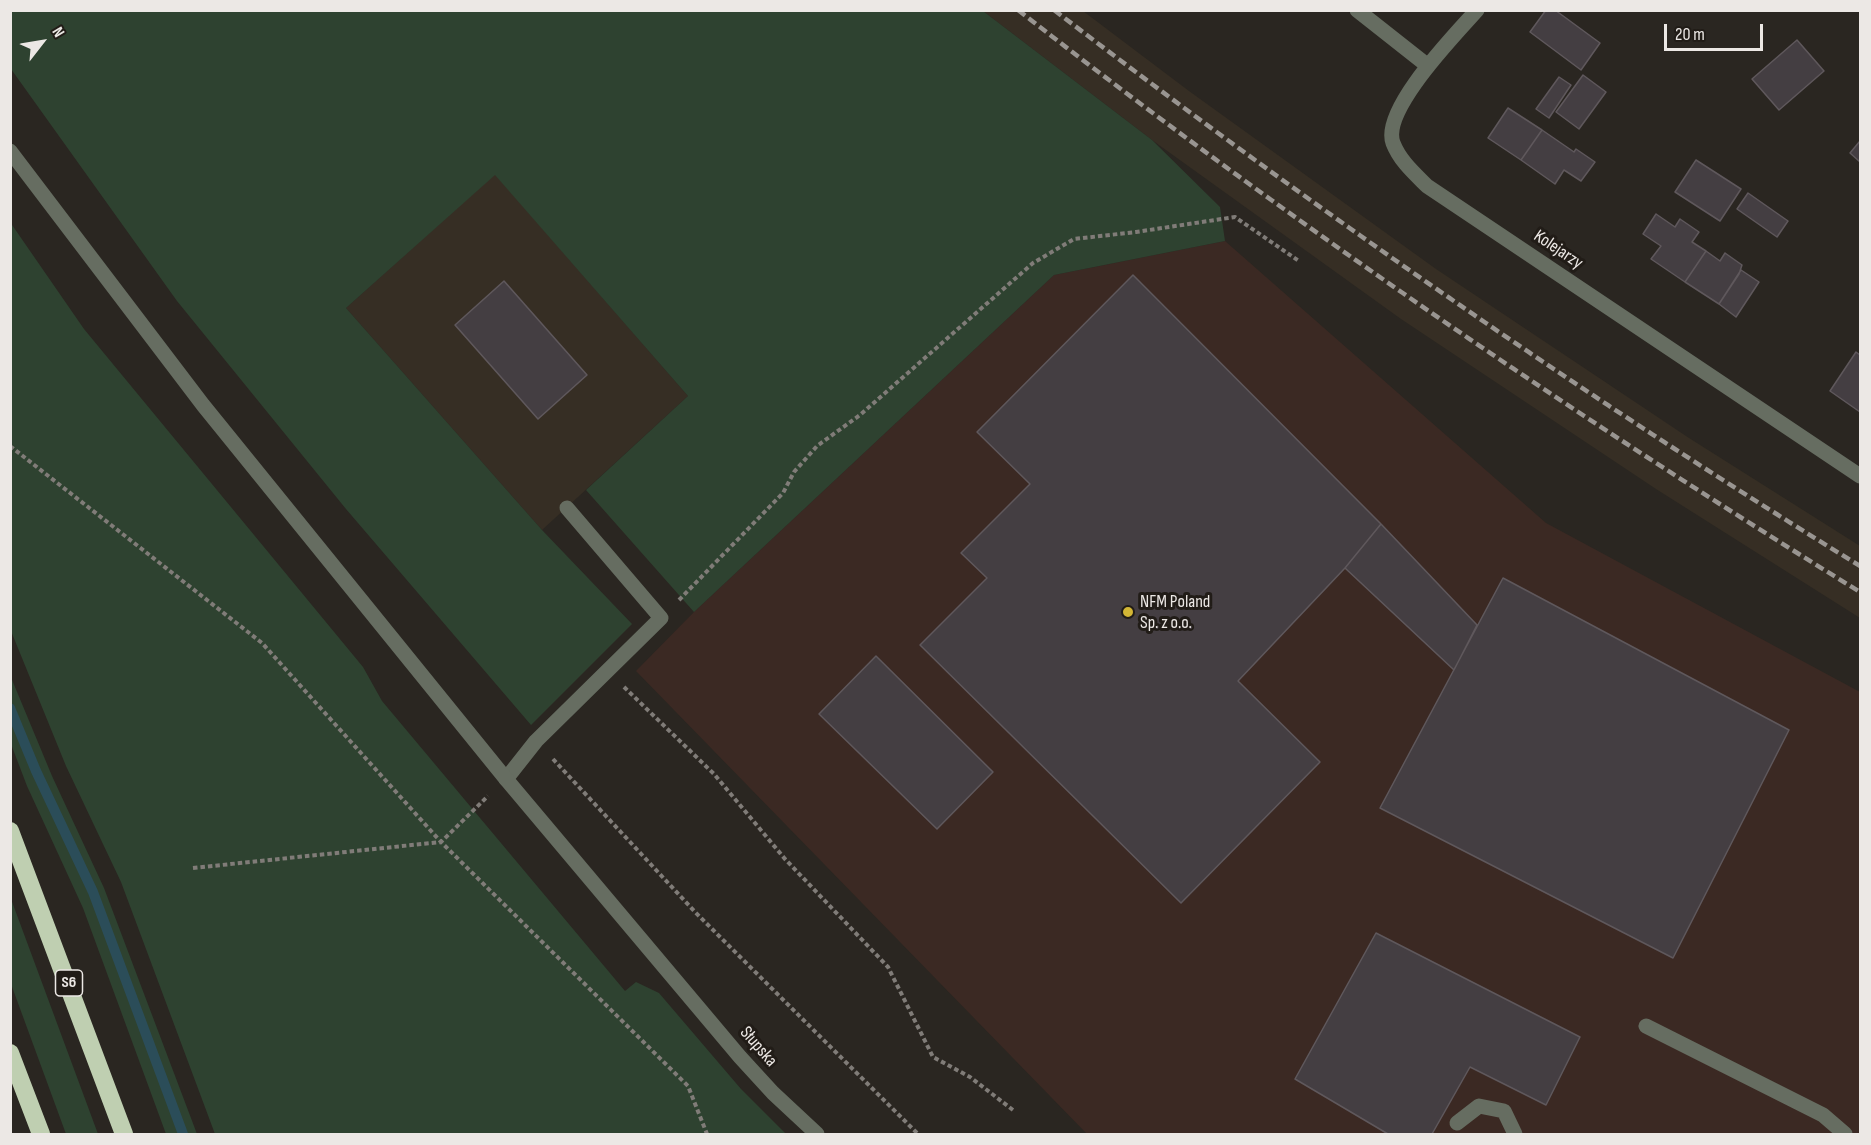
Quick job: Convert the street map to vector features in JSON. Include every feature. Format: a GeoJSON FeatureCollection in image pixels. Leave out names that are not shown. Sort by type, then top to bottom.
{"type":"FeatureCollection","features":[{"type":"Feature","properties":{"kind":"highway","name":"S6"},"geometry":{"type":"LineString","coordinates":[[10,831],[46,921],[124,1134]]}},
{"type":"Feature","properties":{"kind":"highway"},"geometry":{"type":"LineString","coordinates":[[10,1053],[41,1134]]}},
{"type":"Feature","properties":{"kind":"street"},"geometry":{"type":"LineString","coordinates":[[1357,10],[1428,66]]}},
{"type":"Feature","properties":{"kind":"street","name":"Kolejarzy"},"geometry":{"type":"LineString","coordinates":[[1477,10],[1428,66],[1404,100],[1394,120],[1392,141],[1406,166],[1437,192],[1860,476]]}},
{"type":"Feature","properties":{"kind":"street","name":"Słupska"},"geometry":{"type":"LineString","coordinates":[[10,151],[203,405],[506,779],[674,980],[773,1094],[817,1134]]}},
{"type":"Feature","properties":{"kind":"street"},"geometry":{"type":"LineString","coordinates":[[506,779],[536,741],[661,618],[567,507]]}},
{"type":"Feature","properties":{"kind":"street"},"geometry":{"type":"LineString","coordinates":[[1646,1026],[1823,1115],[1845,1134]]}},
{"type":"Feature","properties":{"kind":"street"},"geometry":{"type":"LineString","coordinates":[[1457,1123],[1479,1106],[1504,1111],[1515,1134]]}},
{"type":"Feature","properties":{"kind":"path"},"geometry":{"type":"LineString","coordinates":[[661,618],[783,493],[794,472],[817,446],[860,414],[1033,263],[1074,239],[1235,217],[1299,261]]}},
{"type":"Feature","properties":{"kind":"path"},"geometry":{"type":"LineString","coordinates":[[10,446],[262,643],[441,842],[688,1086],[707,1134]]}},
{"type":"Feature","properties":{"kind":"path"},"geometry":{"type":"LineString","coordinates":[[608,671],[714,774],[785,860],[888,967],[933,1057],[969,1077],[1012,1110]]}},
{"type":"Feature","properties":{"kind":"path"},"geometry":{"type":"LineString","coordinates":[[536,741],[695,912],[918,1134]]}},
{"type":"Feature","properties":{"kind":"path"},"geometry":{"type":"LineString","coordinates":[[193,868],[441,842],[506,779]]}},
{"type":"Feature","properties":{"kind":"shaded area"},"geometry":{"type":"Polygon","coordinates":[[[983,11],[1083,11],[1189,91],[1436,269],[1689,438],[1860,546],[1860,618],[1656,489],[1401,319],[1152,140],[983,11]]]}},
{"type":"Feature","properties":{"kind":"shaded area"},"geometry":{"type":"Polygon","coordinates":[[[495,174],[688,396],[542,530],[346,308],[495,174]]]}},
{"type":"Feature","properties":{"kind":"shaded area"},"geometry":{"type":"Polygon","coordinates":[[[1225,241],[1546,523],[1860,692],[1860,1134],[1087,1134],[636,671],[694,612],[1054,275],[1225,241]]]}},
{"type":"Feature","properties":{"kind":"green space"},"geometry":{"type":"Polygon","coordinates":[[[10,11],[983,11],[1152,140],[1220,207],[1225,241],[1054,275],[694,612],[586,490],[688,396],[495,175],[346,308],[542,530],[632,624],[531,725],[346,509],[177,301],[11,69],[10,11]]]}},
{"type":"Feature","properties":{"kind":"green space"},"geometry":{"type":"Polygon","coordinates":[[[10,222],[84,329],[363,667],[382,701],[625,991],[636,982],[659,993],[741,1089],[786,1134],[215,1134],[121,882],[66,766],[11,631],[10,222]]]}},
{"type":"Feature","properties":{"kind":"green space"},"geometry":{"type":"Polygon","coordinates":[[[10,675],[52,776],[104,888],[197,1134],[166,1134],[83,908],[27,786],[11,744],[10,675]]]}},
{"type":"Feature","properties":{"kind":"green space"},"geometry":{"type":"Polygon","coordinates":[[[11,899],[98,1134],[66,1134],[11,984],[11,899]]]}},
{"type":"Feature","properties":{"kind":"building"},"geometry":{"type":"Polygon","coordinates":[[[1546,10],[1555,10],[1600,43],[1581,70],[1530,32],[1546,10]]]}},
{"type":"Feature","properties":{"kind":"building"},"geometry":{"type":"Polygon","coordinates":[[[1797,40],[1824,71],[1779,110],[1752,79],[1797,40]]]}},
{"type":"Feature","properties":{"kind":"building"},"geometry":{"type":"Polygon","coordinates":[[[1583,75],[1606,92],[1579,129],[1556,112],[1583,75]]]}},
{"type":"Feature","properties":{"kind":"building"},"geometry":{"type":"Polygon","coordinates":[[[1559,77],[1571,85],[1549,118],[1536,109],[1559,77]]]}},
{"type":"Feature","properties":{"kind":"building"},"geometry":{"type":"Polygon","coordinates":[[[1508,108],[1542,130],[1521,160],[1488,138],[1508,108]]]}},
{"type":"Feature","properties":{"kind":"building"},"geometry":{"type":"Polygon","coordinates":[[[1542,130],[1574,152],[1576,149],[1595,162],[1581,181],[1564,170],[1555,184],[1521,160],[1542,130]]]}},
{"type":"Feature","properties":{"kind":"building"},"geometry":{"type":"Polygon","coordinates":[[[1860,141],[1860,162],[1850,153],[1860,141]]]}},
{"type":"Feature","properties":{"kind":"building"},"geometry":{"type":"Polygon","coordinates":[[[1696,160],[1741,189],[1720,221],[1675,192],[1696,160]]]}},
{"type":"Feature","properties":{"kind":"building"},"geometry":{"type":"Polygon","coordinates":[[[1748,193],[1788,221],[1777,237],[1737,209],[1748,193]]]}},
{"type":"Feature","properties":{"kind":"building"},"geometry":{"type":"Polygon","coordinates":[[[1656,214],[1675,227],[1680,219],[1699,232],[1692,242],[1706,251],[1685,282],[1651,259],[1661,246],[1643,234],[1656,214]]]}},
{"type":"Feature","properties":{"kind":"building"},"geometry":{"type":"Polygon","coordinates":[[[1706,251],[1720,261],[1725,253],[1742,265],[1739,274],[1719,304],[1685,282],[1706,251]]]}},
{"type":"Feature","properties":{"kind":"building"},"geometry":{"type":"Polygon","coordinates":[[[1741,270],[1759,282],[1736,317],[1719,304],[1741,270]]]}},
{"type":"Feature","properties":{"kind":"building","name":"NFM Poland Sp. z o.o."},"geometry":{"type":"Polygon","coordinates":[[[1133,275],[1381,524],[1345,568],[1238,681],[1320,762],[1181,903],[920,645],[987,578],[961,553],[1030,484],[977,432],[1133,275]]]}},
{"type":"Feature","properties":{"kind":"building"},"geometry":{"type":"Polygon","coordinates":[[[504,281],[587,375],[538,419],[455,325],[504,281]]]}},
{"type":"Feature","properties":{"kind":"building"},"geometry":{"type":"Polygon","coordinates":[[[1856,352],[1860,355],[1860,412],[1830,391],[1856,352]]]}},
{"type":"Feature","properties":{"kind":"building"},"geometry":{"type":"Polygon","coordinates":[[[1381,524],[1477,625],[1454,670],[1345,568],[1381,524]]]}},
{"type":"Feature","properties":{"kind":"building"},"geometry":{"type":"Polygon","coordinates":[[[1503,578],[1789,730],[1673,958],[1380,808],[1503,578]]]}},
{"type":"Feature","properties":{"kind":"building"},"geometry":{"type":"Polygon","coordinates":[[[876,656],[993,772],[937,829],[819,714],[876,656]]]}},
{"type":"Feature","properties":{"kind":"building"},"geometry":{"type":"Polygon","coordinates":[[[1376,933],[1580,1037],[1546,1105],[1470,1067],[1432,1134],[1388,1134],[1295,1079],[1376,933]]]}},
{"type":"Feature","properties":{"kind":"waterway"},"geometry":{"type":"LineString","coordinates":[[10,708],[36,771],[93,892],[183,1134]]}},
{"type":"Feature","properties":{"kind":"railway"},"geometry":{"type":"LineString","coordinates":[[1018,10],[1222,164],[1431,313],[1644,455],[1860,592]]}},
{"type":"Feature","properties":{"kind":"railway"},"geometry":{"type":"LineString","coordinates":[[1054,10],[1251,157],[1450,298],[1653,435],[1860,566]]}},
{"type":"Feature","properties":{"kind":"place","name":"NFM Poland Sp. z o.o."},"geometry":{"type":"Point","coordinates":[1128,612]}}]}
